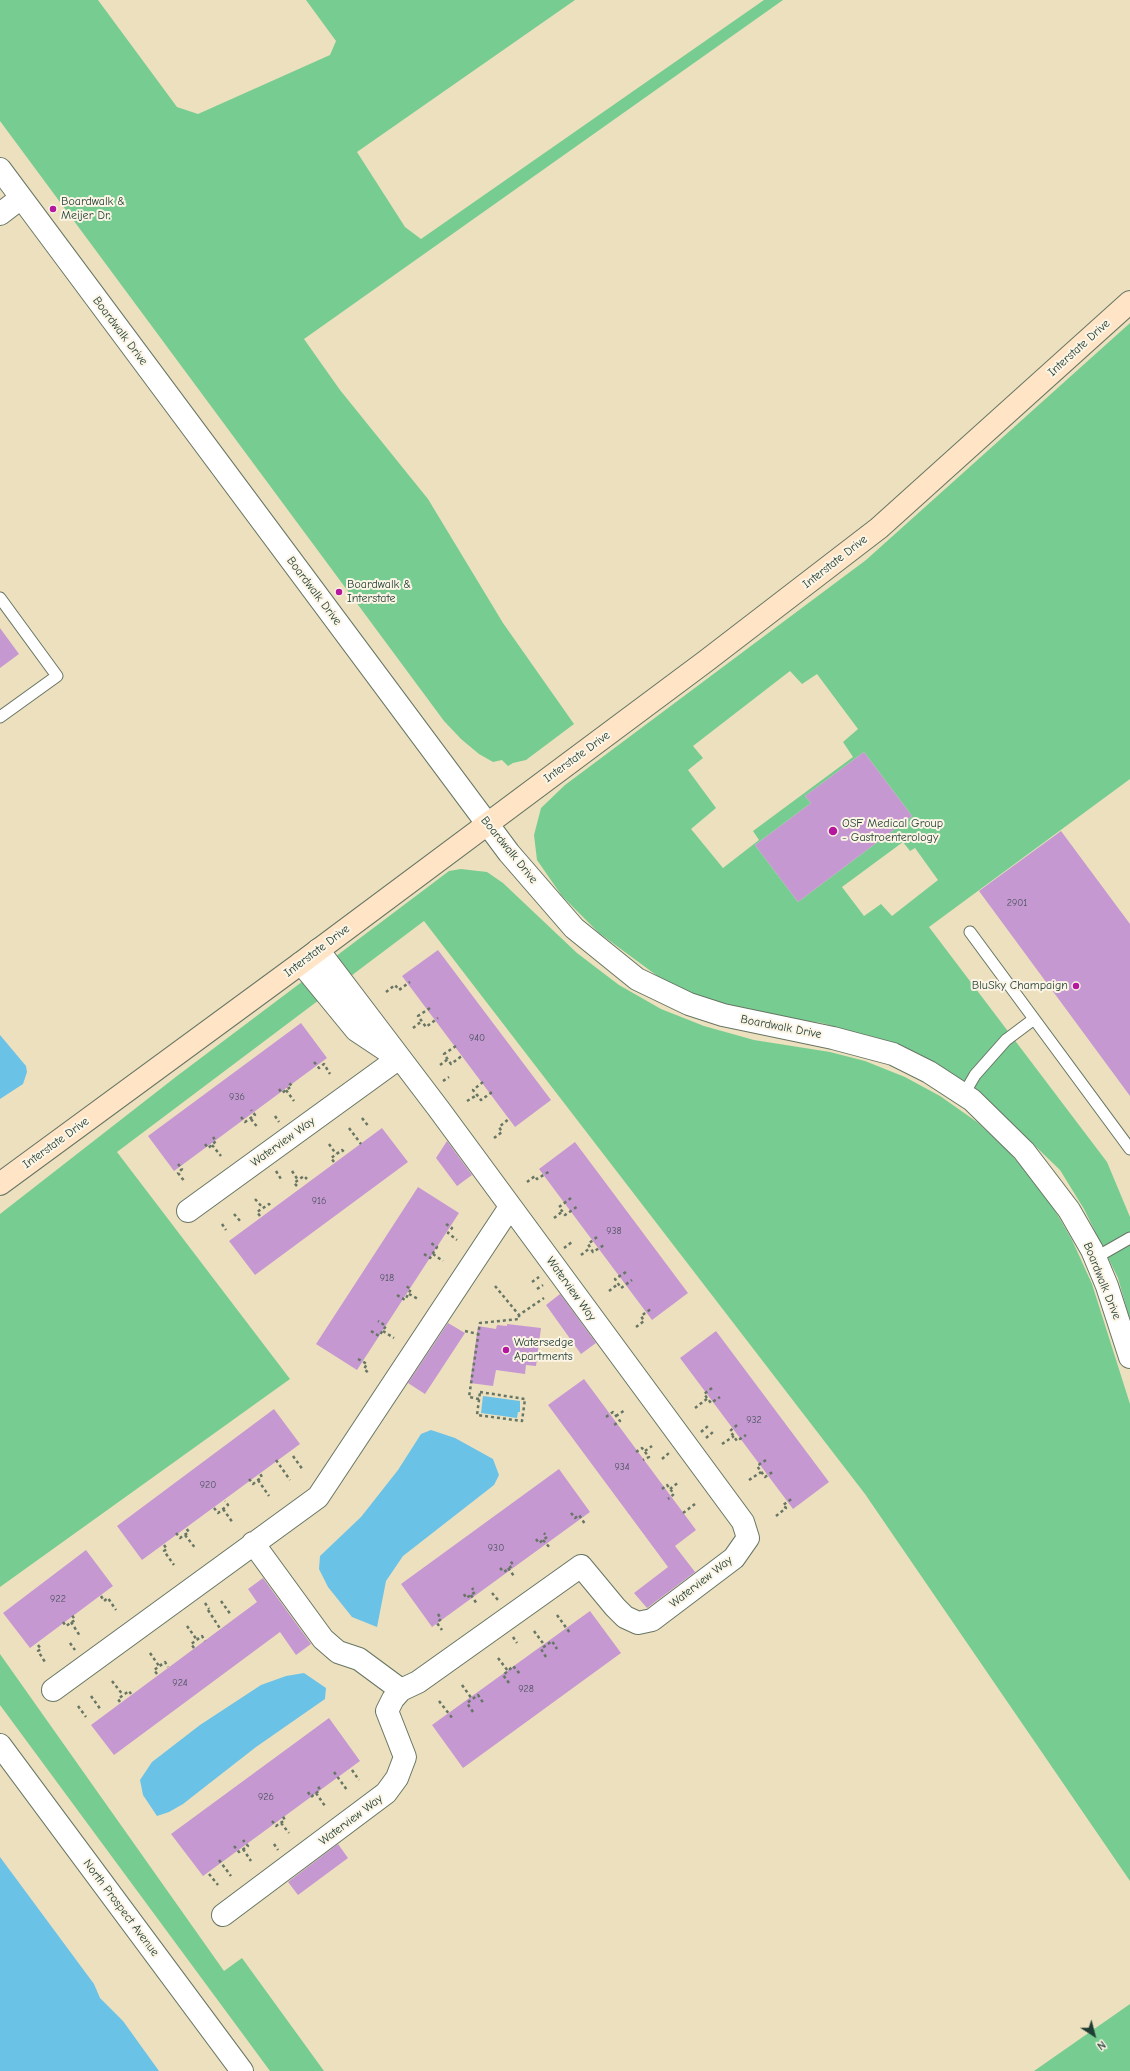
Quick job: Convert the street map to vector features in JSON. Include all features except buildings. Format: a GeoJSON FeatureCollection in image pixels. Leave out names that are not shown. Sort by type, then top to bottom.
{"type":"FeatureCollection","features":[{"type":"Feature","properties":{"kind":"main road","name":"Interstate Drive"},"geometry":{"type":"LineString","coordinates":[[0,1184],[310,957],[706,661],[878,528],[1130,302]]}},
{"type":"Feature","properties":{"kind":"street","name":"Boardwalk Drive"},"geometry":{"type":"LineString","coordinates":[[0,169],[509,853],[574,928],[637,979],[689,1004],[723,1015],[833,1038],[893,1054],[929,1072],[972,1100],[1015,1140],[1038,1166],[1070,1210],[1095,1258],[1130,1357]]}},
{"type":"Feature","properties":{"kind":"street"},"geometry":{"type":"LineString","coordinates":[[0,214],[21,198]]}},
{"type":"Feature","properties":{"kind":"street","name":"Waterview Way"},"geometry":{"type":"LineString","coordinates":[[223,1915],[386,1793],[397,1778],[405,1757],[387,1711],[393,1699],[401,1690],[418,1682],[581,1566],[615,1607],[625,1616],[638,1623],[652,1620],[734,1558],[748,1538],[743,1522],[442,1114],[399,1058],[310,957]]}},
{"type":"Feature","properties":{"kind":"street","name":"Waterview Way"},"geometry":{"type":"LineString","coordinates":[[188,1211],[399,1058]]}},
{"type":"Feature","properties":{"kind":"street"},"geometry":{"type":"LineString","coordinates":[[53,1690],[253,1542],[318,1497],[510,1207]]}},
{"type":"Feature","properties":{"kind":"street"},"geometry":{"type":"LineString","coordinates":[[253,1542],[323,1638],[338,1652],[359,1659],[401,1690]]}},
{"type":"Feature","properties":{"kind":"street","name":"North Prospect Avenue"},"geometry":{"type":"LineString","coordinates":[[0,1745],[242,2071]]}},
{"type":"Feature","properties":{"kind":"lane"},"geometry":{"type":"LineString","coordinates":[[0,598],[57,676],[0,717]]}},
{"type":"Feature","properties":{"kind":"lane"},"geometry":{"type":"LineString","coordinates":[[970,932],[1130,1149]]}},
{"type":"Feature","properties":{"kind":"lane"},"geometry":{"type":"LineString","coordinates":[[964,1094],[975,1075],[1006,1040],[1034,1019]]}},
{"type":"Feature","properties":{"kind":"lane"},"geometry":{"type":"LineString","coordinates":[[1095,1258],[1130,1238]]}},
{"type":"Feature","properties":{"kind":"path"},"geometry":{"type":"LineString","coordinates":[[386,992],[395,985],[398,990],[410,982]]}},
{"type":"Feature","properties":{"kind":"path"},"geometry":{"type":"LineString","coordinates":[[430,1008],[418,1016],[426,1027],[438,1018]]}},
{"type":"Feature","properties":{"kind":"path"},"geometry":{"type":"LineString","coordinates":[[413,1028],[422,1021]]}},
{"type":"Feature","properties":{"kind":"path"},"geometry":{"type":"LineString","coordinates":[[456,1046],[444,1054],[451,1064],[463,1055]]}},
{"type":"Feature","properties":{"kind":"path"},"geometry":{"type":"LineString","coordinates":[[440,1064],[448,1059]]}},
{"type":"Feature","properties":{"kind":"path"},"geometry":{"type":"LineString","coordinates":[[314,1062],[319,1068],[324,1064],[330,1074]]}},
{"type":"Feature","properties":{"kind":"path"},"geometry":{"type":"LineString","coordinates":[[279,1089],[282,1093],[292,1086],[288,1082]]}},
{"type":"Feature","properties":{"kind":"path"},"geometry":{"type":"LineString","coordinates":[[484,1082],[473,1090],[481,1100],[492,1092]]}},
{"type":"Feature","properties":{"kind":"path"},"geometry":{"type":"LineString","coordinates":[[286,1090],[294,1101]]}},
{"type":"Feature","properties":{"kind":"path"},"geometry":{"type":"LineString","coordinates":[[467,1102],[477,1095]]}},
{"type":"Feature","properties":{"kind":"path"},"geometry":{"type":"LineString","coordinates":[[241,1117],[245,1122],[250,1119],[255,1115],[252,1110]]}},
{"type":"Feature","properties":{"kind":"path"},"geometry":{"type":"LineString","coordinates":[[362,1118],[368,1127]]}},
{"type":"Feature","properties":{"kind":"path"},"geometry":{"type":"LineString","coordinates":[[494,1138],[502,1132],[499,1127],[510,1118]]}},
{"type":"Feature","properties":{"kind":"path"},"geometry":{"type":"LineString","coordinates":[[250,1119],[258,1128]]}},
{"type":"Feature","properties":{"kind":"path"},"geometry":{"type":"LineString","coordinates":[[349,1128],[361,1144]]}},
{"type":"Feature","properties":{"kind":"path"},"geometry":{"type":"LineString","coordinates":[[205,1144],[208,1148],[216,1141],[213,1137]]}},
{"type":"Feature","properties":{"kind":"path"},"geometry":{"type":"LineString","coordinates":[[212,1144],[221,1156]]}},
{"type":"Feature","properties":{"kind":"path"},"geometry":{"type":"LineString","coordinates":[[329,1144],[336,1154]]}},
{"type":"Feature","properties":{"kind":"path"},"geometry":{"type":"LineString","coordinates":[[334,1162],[331,1158],[342,1150],[345,1153]]}},
{"type":"Feature","properties":{"kind":"path"},"geometry":{"type":"LineString","coordinates":[[178,1164],[182,1169],[178,1172],[185,1182]]}},
{"type":"Feature","properties":{"kind":"path"},"geometry":{"type":"LineString","coordinates":[[292,1171],[298,1180]]}},
{"type":"Feature","properties":{"kind":"path"},"geometry":{"type":"LineString","coordinates":[[526,1182],[535,1176],[537,1180],[550,1171]]}},
{"type":"Feature","properties":{"kind":"path"},"geometry":{"type":"LineString","coordinates":[[297,1186],[294,1183],[298,1180],[304,1176],[307,1179]]}},
{"type":"Feature","properties":{"kind":"path"},"geometry":{"type":"LineString","coordinates":[[255,1198],[263,1208]]}},
{"type":"Feature","properties":{"kind":"path"},"geometry":{"type":"LineString","coordinates":[[571,1198],[559,1207],[565,1215],[578,1206]]}},
{"type":"Feature","properties":{"kind":"path"},"geometry":{"type":"LineString","coordinates":[[260,1216],[257,1212],[269,1204],[271,1207]]}},
{"type":"Feature","properties":{"kind":"path"},"geometry":{"type":"LineString","coordinates":[[554,1218],[563,1211]]}},
{"type":"Feature","properties":{"kind":"path"},"geometry":{"type":"LineString","coordinates":[[234,1214],[241,1222]]}},
{"type":"Feature","properties":{"kind":"path"},"geometry":{"type":"LineString","coordinates":[[222,1224],[226,1230]]}},
{"type":"Feature","properties":{"kind":"path"},"geometry":{"type":"LineString","coordinates":[[446,1224],[452,1228],[448,1233],[457,1240]]}},
{"type":"Feature","properties":{"kind":"path"},"geometry":{"type":"LineString","coordinates":[[597,1237],[588,1244],[593,1252],[604,1245]]}},
{"type":"Feature","properties":{"kind":"path"},"geometry":{"type":"LineString","coordinates":[[424,1254],[430,1258],[433,1254],[437,1247],[431,1243]]}},
{"type":"Feature","properties":{"kind":"path"},"geometry":{"type":"LineString","coordinates":[[581,1255],[590,1248]]}},
{"type":"Feature","properties":{"kind":"path"},"geometry":{"type":"LineString","coordinates":[[433,1254],[443,1261]]}},
{"type":"Feature","properties":{"kind":"path"},"geometry":{"type":"LineString","coordinates":[[626,1272],[615,1279],[618,1284],[621,1288],[632,1280]]}},
{"type":"Feature","properties":{"kind":"path"},"geometry":{"type":"LineString","coordinates":[[609,1291],[618,1284]]}},
{"type":"Feature","properties":{"kind":"path"},"geometry":{"type":"LineString","coordinates":[[397,1295],[405,1300],[411,1289],[404,1285]]}},
{"type":"Feature","properties":{"kind":"path"},"geometry":{"type":"LineString","coordinates":[[495,1286],[519,1316]]}},
{"type":"Feature","properties":{"kind":"path"},"geometry":{"type":"LineString","coordinates":[[408,1294],[418,1299]]}},
{"type":"Feature","properties":{"kind":"path"},"geometry":{"type":"LineString","coordinates":[[479,1398],[469,1397],[480,1323],[519,1319],[519,1316],[544,1298]]}},
{"type":"Feature","properties":{"kind":"path"},"geometry":{"type":"LineString","coordinates":[[636,1327],[644,1321],[641,1316],[651,1309]]}},
{"type":"Feature","properties":{"kind":"path"},"geometry":{"type":"LineString","coordinates":[[371,1331],[379,1336],[383,1331],[386,1326],[378,1321]]}},
{"type":"Feature","properties":{"kind":"path"},"geometry":{"type":"LineString","coordinates":[[383,1331],[394,1338]]}},
{"type":"Feature","properties":{"kind":"path"},"geometry":{"type":"LineString","coordinates":[[465,1331],[478,1334]]}},
{"type":"Feature","properties":{"kind":"path"},"geometry":{"type":"LineString","coordinates":[[358,1359],[367,1364],[364,1369],[370,1374]]}},
{"type":"Feature","properties":{"kind":"path"},"geometry":{"type":"LineString","coordinates":[[712,1388],[704,1394],[711,1403],[720,1397]]}},
{"type":"Feature","properties":{"kind":"path"},"geometry":{"type":"LineString","coordinates":[[480,1392],[525,1399],[522,1421],[477,1415],[479,1398],[480,1392]]}},
{"type":"Feature","properties":{"kind":"path"},"geometry":{"type":"LineString","coordinates":[[695,1408],[708,1398]]}},
{"type":"Feature","properties":{"kind":"path"},"geometry":{"type":"LineString","coordinates":[[616,1416],[625,1410]]}},
{"type":"Feature","properties":{"kind":"path"},"geometry":{"type":"LineString","coordinates":[[606,1417],[613,1412],[620,1421],[614,1425]]}},
{"type":"Feature","properties":{"kind":"path"},"geometry":{"type":"LineString","coordinates":[[737,1425],[730,1430],[738,1441],[746,1435]]}},
{"type":"Feature","properties":{"kind":"path"},"geometry":{"type":"LineString","coordinates":[[722,1444],[734,1436]]}},
{"type":"Feature","properties":{"kind":"path"},"geometry":{"type":"LineString","coordinates":[[645,1451],[652,1446]]}},
{"type":"Feature","properties":{"kind":"path"},"geometry":{"type":"LineString","coordinates":[[636,1452],[642,1448],[645,1451],[649,1457],[643,1460]]}},
{"type":"Feature","properties":{"kind":"path"},"geometry":{"type":"LineString","coordinates":[[294,1456],[304,1470]]}},
{"type":"Feature","properties":{"kind":"path"},"geometry":{"type":"LineString","coordinates":[[276,1460],[290,1480]]}},
{"type":"Feature","properties":{"kind":"path"},"geometry":{"type":"LineString","coordinates":[[766,1460],[757,1466],[765,1478],[774,1471]]}},
{"type":"Feature","properties":{"kind":"path"},"geometry":{"type":"LineString","coordinates":[[249,1479],[253,1484],[262,1477],[259,1472]]}},
{"type":"Feature","properties":{"kind":"path"},"geometry":{"type":"LineString","coordinates":[[749,1480],[761,1472]]}},
{"type":"Feature","properties":{"kind":"path"},"geometry":{"type":"LineString","coordinates":[[258,1480],[269,1496]]}},
{"type":"Feature","properties":{"kind":"path"},"geometry":{"type":"LineString","coordinates":[[670,1489],[679,1482]]}},
{"type":"Feature","properties":{"kind":"path"},"geometry":{"type":"LineString","coordinates":[[662,1489],[667,1485],[674,1494],[668,1498]]}},
{"type":"Feature","properties":{"kind":"path"},"geometry":{"type":"LineString","coordinates":[[776,1516],[786,1508],[783,1505],[793,1498]]}},
{"type":"Feature","properties":{"kind":"path"},"geometry":{"type":"LineString","coordinates":[[214,1508],[218,1513],[228,1506],[225,1501]]}},
{"type":"Feature","properties":{"kind":"path"},"geometry":{"type":"LineString","coordinates":[[683,1513],[695,1504]]}},
{"type":"Feature","properties":{"kind":"path"},"geometry":{"type":"LineString","coordinates":[[223,1509],[232,1523]]}},
{"type":"Feature","properties":{"kind":"path"},"geometry":{"type":"LineString","coordinates":[[571,1513],[575,1518],[579,1515],[585,1524]]}},
{"type":"Feature","properties":{"kind":"path"},"geometry":{"type":"LineString","coordinates":[[176,1533],[180,1538],[189,1532],[186,1528]]}},
{"type":"Feature","properties":{"kind":"path"},"geometry":{"type":"LineString","coordinates":[[536,1539],[539,1543],[547,1537],[544,1533]]}},
{"type":"Feature","properties":{"kind":"path"},"geometry":{"type":"LineString","coordinates":[[185,1534],[196,1549]]}},
{"type":"Feature","properties":{"kind":"path"},"geometry":{"type":"LineString","coordinates":[[543,1540],[551,1549]]}},
{"type":"Feature","properties":{"kind":"path"},"geometry":{"type":"LineString","coordinates":[[164,1544],[167,1549],[164,1551],[174,1565]]}},
{"type":"Feature","properties":{"kind":"path"},"geometry":{"type":"LineString","coordinates":[[500,1568],[504,1572],[513,1565],[510,1560]]}},
{"type":"Feature","properties":{"kind":"path"},"geometry":{"type":"LineString","coordinates":[[508,1568],[514,1576]]}},
{"type":"Feature","properties":{"kind":"path"},"geometry":{"type":"LineString","coordinates":[[464,1594],[466,1598],[475,1592],[472,1588]]}},
{"type":"Feature","properties":{"kind":"path"},"geometry":{"type":"LineString","coordinates":[[471,1595],[477,1604]]}},
{"type":"Feature","properties":{"kind":"path"},"geometry":{"type":"LineString","coordinates":[[101,1596],[104,1601],[108,1598],[116,1610]]}},
{"type":"Feature","properties":{"kind":"path"},"geometry":{"type":"LineString","coordinates":[[221,1601],[231,1615]]}},
{"type":"Feature","properties":{"kind":"path"},"geometry":{"type":"LineString","coordinates":[[208,1610],[221,1630]]}},
{"type":"Feature","properties":{"kind":"path"},"geometry":{"type":"LineString","coordinates":[[438,1614],[441,1620],[437,1623],[442,1630]]}},
{"type":"Feature","properties":{"kind":"path"},"geometry":{"type":"LineString","coordinates":[[63,1622],[66,1626],[75,1620],[72,1615]]}},
{"type":"Feature","properties":{"kind":"path"},"geometry":{"type":"LineString","coordinates":[[557,1615],[570,1633]]}},
{"type":"Feature","properties":{"kind":"path"},"geometry":{"type":"LineString","coordinates":[[71,1622],[80,1636]]}},
{"type":"Feature","properties":{"kind":"path"},"geometry":{"type":"LineString","coordinates":[[186,1626],[196,1640]]}},
{"type":"Feature","properties":{"kind":"path"},"geometry":{"type":"LineString","coordinates":[[534,1631],[545,1646]]}},
{"type":"Feature","properties":{"kind":"path"},"geometry":{"type":"LineString","coordinates":[[194,1648],[191,1644],[202,1636],[205,1641]]}},
{"type":"Feature","properties":{"kind":"path"},"geometry":{"type":"LineString","coordinates":[[546,1657],[541,1649],[552,1641],[557,1648]]}},
{"type":"Feature","properties":{"kind":"path"},"geometry":{"type":"LineString","coordinates":[[38,1645],[41,1649],[38,1651],[45,1662]]}},
{"type":"Feature","properties":{"kind":"path"},"geometry":{"type":"LineString","coordinates":[[150,1653],[159,1666]]}},
{"type":"Feature","properties":{"kind":"path"},"geometry":{"type":"LineString","coordinates":[[498,1658],[508,1671]]}},
{"type":"Feature","properties":{"kind":"path"},"geometry":{"type":"LineString","coordinates":[[157,1674],[154,1670],[165,1662],[168,1667]]}},
{"type":"Feature","properties":{"kind":"path"},"geometry":{"type":"LineString","coordinates":[[509,1683],[503,1675],[513,1666],[520,1674]]}},
{"type":"Feature","properties":{"kind":"path"},"geometry":{"type":"LineString","coordinates":[[112,1681],[123,1695]]}},
{"type":"Feature","properties":{"kind":"path"},"geometry":{"type":"LineString","coordinates":[[462,1685],[472,1699]]}},
{"type":"Feature","properties":{"kind":"path"},"geometry":{"type":"LineString","coordinates":[[120,1702],[118,1699],[129,1691],[132,1694]]}},
{"type":"Feature","properties":{"kind":"path"},"geometry":{"type":"LineString","coordinates":[[473,1712],[467,1703],[472,1699],[478,1695],[484,1704]]}},
{"type":"Feature","properties":{"kind":"path"},"geometry":{"type":"LineString","coordinates":[[92,1696],[101,1710]]}},
{"type":"Feature","properties":{"kind":"path"},"geometry":{"type":"LineString","coordinates":[[440,1701],[453,1719]]}},
{"type":"Feature","properties":{"kind":"path"},"geometry":{"type":"LineString","coordinates":[[78,1706],[86,1717]]}},
{"type":"Feature","properties":{"kind":"path"},"geometry":{"type":"LineString","coordinates":[[352,1770],[359,1780]]}},
{"type":"Feature","properties":{"kind":"path"},"geometry":{"type":"LineString","coordinates":[[334,1772],[346,1790]]}},
{"type":"Feature","properties":{"kind":"path"},"geometry":{"type":"LineString","coordinates":[[308,1792],[311,1797],[320,1790],[318,1786]]}},
{"type":"Feature","properties":{"kind":"path"},"geometry":{"type":"LineString","coordinates":[[316,1793],[325,1806]]}},
{"type":"Feature","properties":{"kind":"path"},"geometry":{"type":"LineString","coordinates":[[272,1821],[276,1826],[281,1823],[285,1820],[282,1815]]}},
{"type":"Feature","properties":{"kind":"path"},"geometry":{"type":"LineString","coordinates":[[281,1823],[289,1833]]}},
{"type":"Feature","properties":{"kind":"path"},"geometry":{"type":"LineString","coordinates":[[234,1846],[239,1852],[248,1846],[243,1840]]}},
{"type":"Feature","properties":{"kind":"path"},"geometry":{"type":"LineString","coordinates":[[243,1849],[251,1861]]}},
{"type":"Feature","properties":{"kind":"path"},"geometry":{"type":"LineString","coordinates":[[219,1860],[231,1876]]}},
{"type":"Feature","properties":{"kind":"path"},"geometry":{"type":"LineString","coordinates":[[209,1874],[218,1885]]}},
{"type":"Feature","properties":{"kind":"green space"},"geometry":{"type":"Polygon","coordinates":[[[0,0],[98,0],[177,107],[198,114],[330,55],[336,41],[306,0],[575,0],[357,152],[405,227],[421,239],[764,0],[783,0],[304,339],[340,390],[428,499],[503,623],[574,724],[526,760],[513,763],[508,766],[502,760],[493,762],[479,754],[461,739],[444,721],[0,121],[0,0]]]}},
{"type":"Feature","properties":{"kind":"green space"},"geometry":{"type":"Polygon","coordinates":[[[1130,323],[1130,779],[929,927],[1107,1162],[1130,1217],[1130,1320],[1118,1278],[1084,1209],[1060,1170],[976,1089],[905,1048],[822,1023],[758,1014],[707,999],[667,983],[599,933],[562,896],[537,860],[534,835],[541,808],[565,785],[866,560],[1130,323]],[[790,671],[693,746],[703,758],[688,770],[716,808],[691,829],[723,868],[759,840],[753,831],[853,757],[843,742],[858,729],[817,674],[802,684],[790,671]],[[864,752],[805,796],[811,803],[755,845],[798,902],[912,816],[864,752]],[[903,842],[842,887],[864,916],[881,904],[892,916],[938,880],[915,848],[910,851],[903,842]]]}},
{"type":"Feature","properties":{"kind":"green space"},"geometry":{"type":"Polygon","coordinates":[[[461,869],[487,872],[503,883],[577,953],[619,985],[661,1009],[704,1026],[754,1040],[830,1052],[865,1061],[905,1077],[940,1096],[977,1122],[1007,1150],[1036,1182],[1072,1240],[1092,1284],[1130,1404],[1130,1881],[865,1494],[424,921],[117,1152],[290,1379],[0,1587],[0,1214],[177,1076],[449,871],[461,869]]]}},
{"type":"Feature","properties":{"kind":"green space"},"geometry":{"type":"Polygon","coordinates":[[[0,1654],[224,1971],[242,1958],[324,2071],[270,2071],[0,1705],[0,1654]]]}},
{"type":"Feature","properties":{"kind":"green space"},"geometry":{"type":"Polygon","coordinates":[[[1130,2004],[1130,2071],[1034,2071],[1130,2004]]]}},
{"type":"Feature","properties":{"kind":"water"},"geometry":{"type":"Polygon","coordinates":[[[0,1035],[26,1066],[27,1072],[23,1084],[0,1099],[0,1035]]]}},
{"type":"Feature","properties":{"kind":"water"},"geometry":{"type":"Polygon","coordinates":[[[483,1396],[520,1401],[520,1412],[518,1412],[517,1418],[481,1413],[483,1396]]]}},
{"type":"Feature","properties":{"kind":"water"},"geometry":{"type":"Polygon","coordinates":[[[431,1430],[455,1438],[493,1459],[499,1475],[494,1485],[403,1556],[386,1581],[377,1627],[352,1617],[328,1587],[319,1569],[320,1556],[361,1517],[398,1470],[421,1434],[431,1430]]]}},
{"type":"Feature","properties":{"kind":"water"},"geometry":{"type":"Polygon","coordinates":[[[304,1673],[326,1688],[325,1699],[256,1747],[183,1804],[169,1812],[157,1816],[143,1795],[140,1780],[152,1762],[200,1725],[261,1685],[286,1676],[304,1673]]]}},
{"type":"Feature","properties":{"kind":"water"},"geometry":{"type":"Polygon","coordinates":[[[0,1857],[94,1984],[100,1998],[123,2021],[159,2071],[0,2071],[0,1857]]]}},
{"type":"Feature","properties":{"kind":"place","name":"Boardwalk & Meijer Dr."},"geometry":{"type":"Point","coordinates":[53,209]}},
{"type":"Feature","properties":{"kind":"place","name":"Boardwalk & Interstate"},"geometry":{"type":"Point","coordinates":[339,592]}},
{"type":"Feature","properties":{"kind":"place","name":"OSF Medical Group - Gastroenterology"},"geometry":{"type":"Point","coordinates":[833,831]}},
{"type":"Feature","properties":{"kind":"place","name":"BluSky Champaign"},"geometry":{"type":"Point","coordinates":[1076,986]}},
{"type":"Feature","properties":{"kind":"place","name":"Watersedge Apartments"},"geometry":{"type":"Point","coordinates":[506,1350]}}]}
